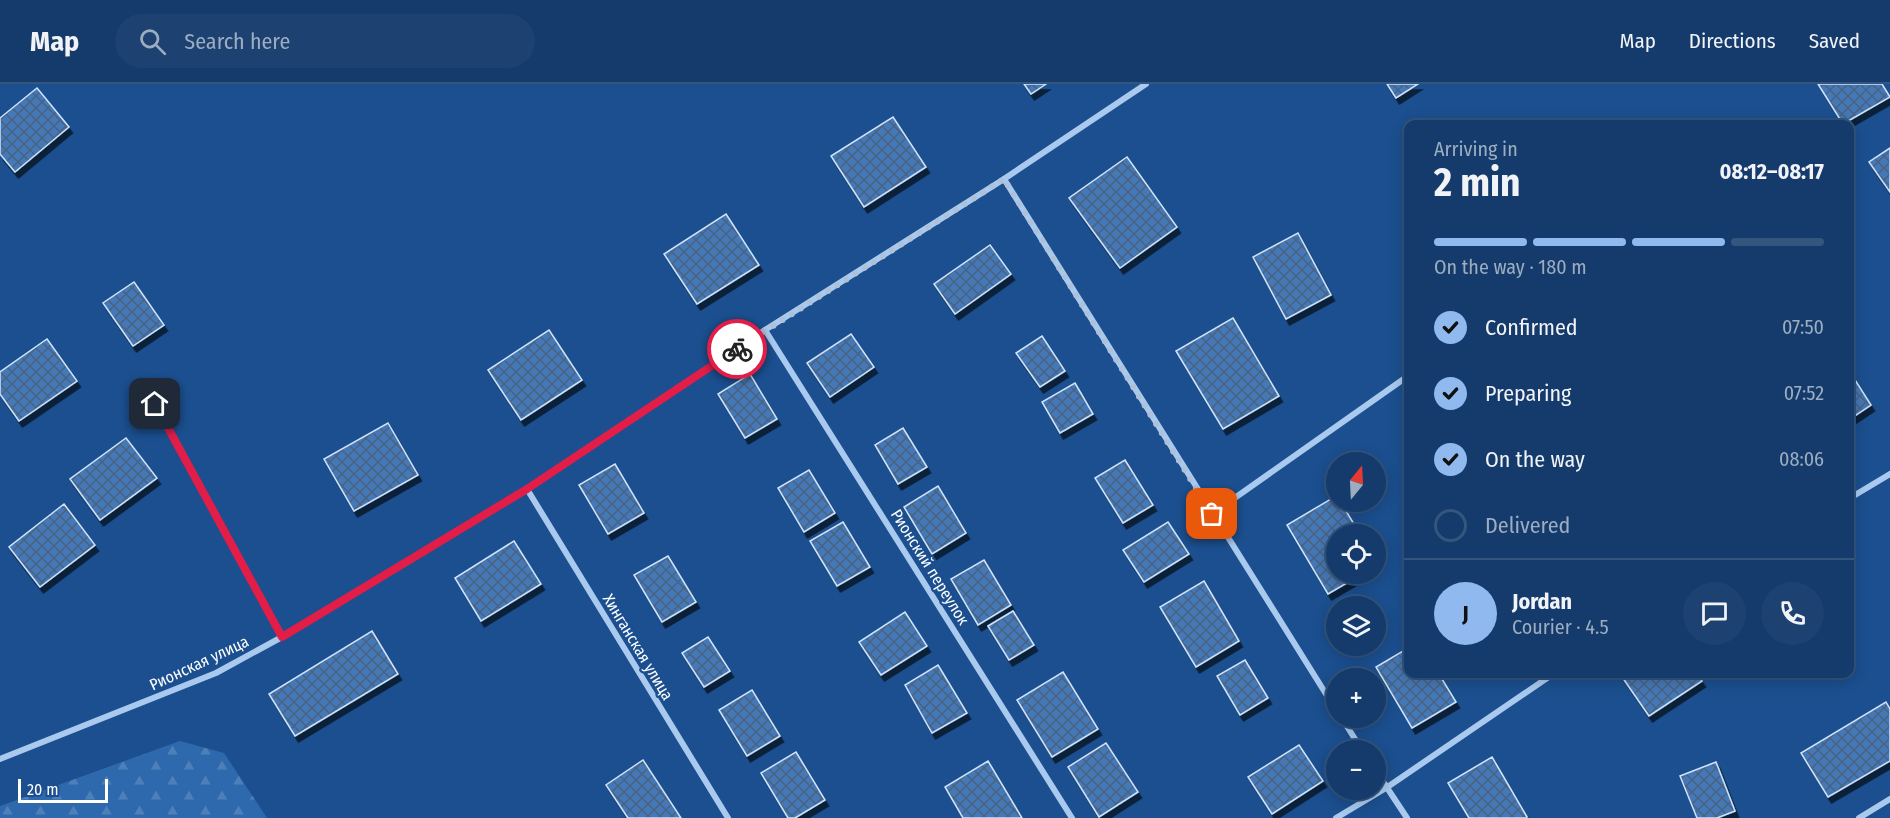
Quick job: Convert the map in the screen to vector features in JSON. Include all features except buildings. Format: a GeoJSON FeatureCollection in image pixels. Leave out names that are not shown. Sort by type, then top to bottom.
{"type":"FeatureCollection","features":[{"type":"Feature","properties":{"kind":"street","name":"Рионская улица"},"geometry":{"type":"LineString","coordinates":[[0,759],[216,673],[282,637],[527,489],[765,330],[1004,179],[1146,84]]}},
{"type":"Feature","properties":{"kind":"street"},"geometry":{"type":"LineString","coordinates":[[1004,179],[1326,694]]}},
{"type":"Feature","properties":{"kind":"street","name":"Рионский переулок"},"geometry":{"type":"LineString","coordinates":[[765,330],[1072,818]]}},
{"type":"Feature","properties":{"kind":"street"},"geometry":{"type":"LineString","coordinates":[[1212,514],[1404,379]]}},
{"type":"Feature","properties":{"kind":"street"},"geometry":{"type":"LineString","coordinates":[[155,404],[282,637]]}},
{"type":"Feature","properties":{"kind":"street"},"geometry":{"type":"LineString","coordinates":[[1854,496],[1890,474]]}},
{"type":"Feature","properties":{"kind":"street","name":"Хинганская улица"},"geometry":{"type":"LineString","coordinates":[[527,489],[728,818]]}},
{"type":"Feature","properties":{"kind":"street"},"geometry":{"type":"LineString","coordinates":[[1407,818],[1386,788],[1547,678]]}},
{"type":"Feature","properties":{"kind":"street"},"geometry":{"type":"LineString","coordinates":[[1859,818],[1890,799]]}},
{"type":"Feature","properties":{"kind":"street"},"geometry":{"type":"LineString","coordinates":[[1336,818],[1366,800]]}},
{"type":"Feature","properties":{"kind":"green space"},"geometry":{"type":"Polygon","coordinates":[[[180,741],[224,753],[267,818],[0,818],[0,806],[180,741]]]}},
{"type":"Feature","properties":{"kind":"way so far"},"geometry":{"type":"LineString","coordinates":[[737,349],[1004,179],[1212,514]]}},
{"type":"Feature","properties":{"kind":"route"},"geometry":{"type":"LineString","coordinates":[[155,404],[282,637],[527,489],[737,349]]}}]}
